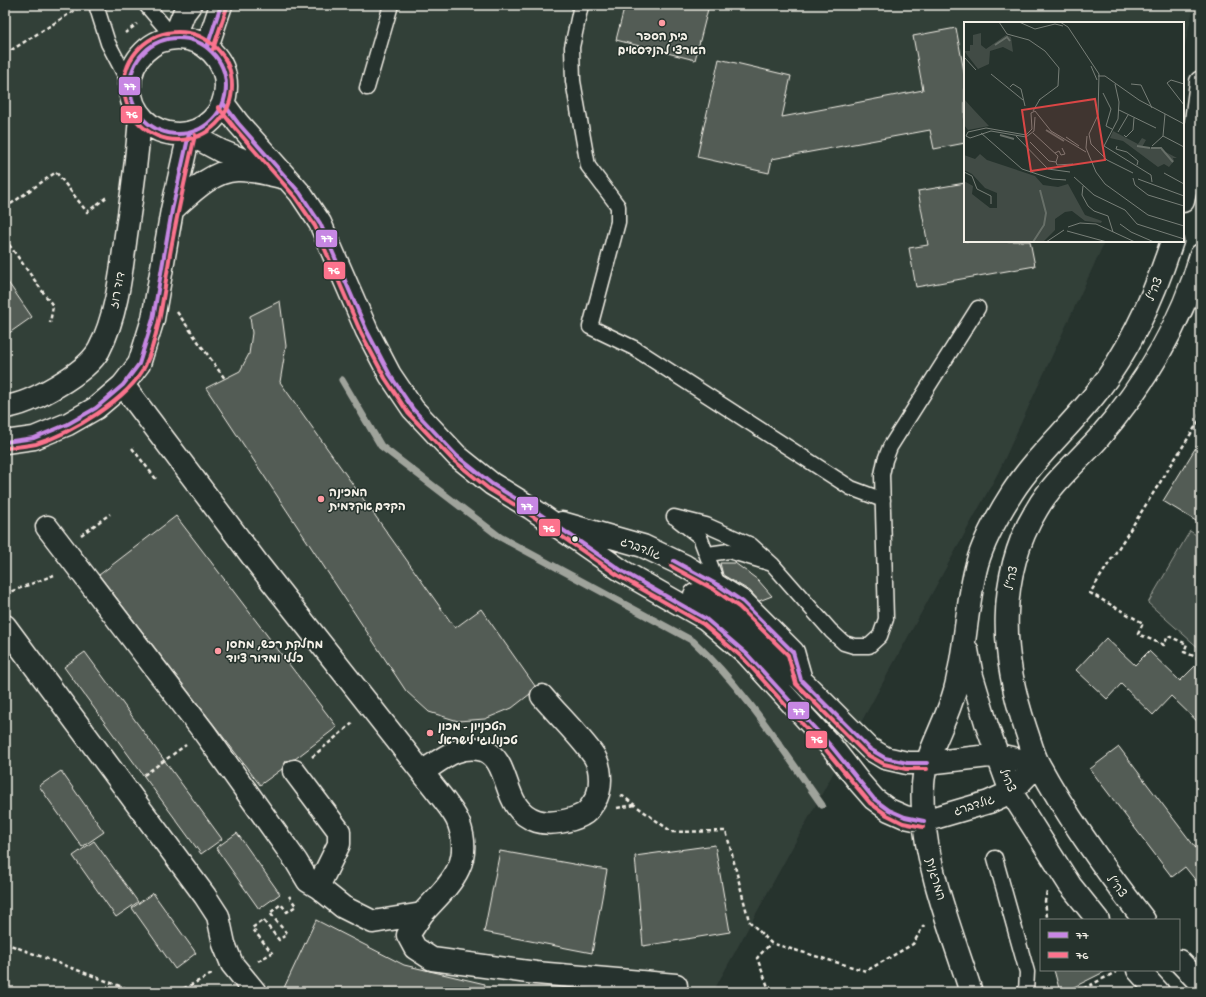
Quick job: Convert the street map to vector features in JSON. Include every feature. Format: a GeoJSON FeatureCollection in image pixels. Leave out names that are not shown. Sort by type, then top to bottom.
{"type":"FeatureCollection","features":[{"type":"Feature","properties":{"kind":"street"},"geometry":{"type":"LineString","coordinates":[[174,38],[184,13],[190,5]]}},
{"type":"Feature","properties":{"kind":"street"},"geometry":{"type":"LineString","coordinates":[[207,47],[220,5]]}},
{"type":"Feature","properties":{"kind":"street"},"geometry":{"type":"LineString","coordinates":[[174,38],[194,41],[207,47],[217,58],[224,72],[226,88],[224,103],[218,116],[202,128],[189,134],[179,135],[164,133],[151,126],[140,117],[133,105],[130,83],[135,64],[143,52],[154,44],[174,38]]}},
{"type":"Feature","properties":{"kind":"street"},"geometry":{"type":"LineString","coordinates":[[1184,197],[1189,175],[1201,82]]}},
{"type":"Feature","properties":{"kind":"street","name":"גולדברג"},"geometry":{"type":"LineString","coordinates":[[224,103],[238,123],[300,193],[320,223],[367,331],[390,375],[412,409],[457,456],[486,480],[544,517],[622,571],[706,619],[747,654],[831,746],[860,784],[874,799],[889,810],[905,817],[924,821],[989,802],[1011,792],[1038,764]]}},
{"type":"Feature","properties":{"kind":"street","name":"דוד רוז"},"geometry":{"type":"LineString","coordinates":[[5,408],[45,394],[73,377],[98,351],[110,322],[122,263],[140,117]]}},
{"type":"Feature","properties":{"kind":"street"},"geometry":{"type":"LineString","coordinates":[[189,134],[221,150],[286,178]]}},
{"type":"Feature","properties":{"kind":"street"},"geometry":{"type":"LineString","coordinates":[[5,442],[34,438],[68,424],[96,408],[123,385],[139,364],[154,319],[172,210],[189,134]]}},
{"type":"Feature","properties":{"kind":"street"},"geometry":{"type":"LineString","coordinates":[[172,210],[197,188],[220,174],[235,170],[248,170],[286,178]]}},
{"type":"Feature","properties":{"kind":"street","name":"צה״ל"},"geometry":{"type":"LineString","coordinates":[[966,621],[977,564],[997,516],[1023,477],[1097,392],[1114,366],[1146,309],[1172,242]]}},
{"type":"Feature","properties":{"kind":"street","name":"צה״ל"},"geometry":{"type":"LineString","coordinates":[[1143,919],[1103,868],[1038,764],[1021,716],[1006,646],[1008,596],[1018,547],[1037,508],[1121,410],[1144,377],[1186,299],[1201,255]]}},
{"type":"Feature","properties":{"kind":"street"},"geometry":{"type":"LineString","coordinates":[[123,385],[258,564],[444,800],[459,823],[465,848],[456,876],[422,914],[408,934],[415,948],[432,960],[536,973],[676,985]]}},
{"type":"Feature","properties":{"kind":"street","name":"גולדברג"},"geometry":{"type":"LineString","coordinates":[[544,517],[642,546],[685,566],[718,585],[743,602],[793,652],[801,680],[870,749],[885,758],[908,763],[927,763],[998,755],[1038,764]]}},
{"type":"Feature","properties":{"kind":"street"},"geometry":{"type":"LineString","coordinates":[[47,527],[204,732],[313,884],[344,907],[373,922],[422,914]]}},
{"type":"Feature","properties":{"kind":"street"},"geometry":{"type":"LineString","coordinates":[[580,528],[627,557],[698,596],[734,620],[801,680]]}},
{"type":"Feature","properties":{"kind":"street","name":"צה\"ל"},"geometry":{"type":"LineString","coordinates":[[966,621],[967,653],[970,667],[1011,792],[1070,885],[1097,919]]}},
{"type":"Feature","properties":{"kind":"street","name":"המרגנית"},"geometry":{"type":"LineString","coordinates":[[966,621],[956,688],[944,725],[927,763],[923,785],[924,821],[930,857],[971,992]]}},
{"type":"Feature","properties":{"kind":"street"},"geometry":{"type":"LineString","coordinates":[[5,626],[126,788],[218,916],[224,944],[235,968],[255,992]]}},
{"type":"Feature","properties":{"kind":"street"},"geometry":{"type":"LineString","coordinates":[[422,772],[450,753],[464,748],[483,750],[497,760],[518,810],[538,821],[570,821],[587,813],[598,796],[601,781],[595,757],[542,696]]}},
{"type":"Feature","properties":{"kind":"street"},"geometry":{"type":"LineString","coordinates":[[294,771],[339,831],[339,844],[313,884]]}},
{"type":"Feature","properties":{"kind":"street"},"geometry":{"type":"LineString","coordinates":[[1180,962],[1201,984]]}},
{"type":"Feature","properties":{"kind":"street"},"geometry":{"type":"LineString","coordinates":[[1139,971],[1158,992]]}},
{"type":"Feature","properties":{"kind":"lane"},"geometry":{"type":"LineString","coordinates":[[96,5],[108,43],[130,83]]}},
{"type":"Feature","properties":{"kind":"lane"},"geometry":{"type":"LineString","coordinates":[[146,5],[174,38]]}},
{"type":"Feature","properties":{"kind":"lane"},"geometry":{"type":"LineString","coordinates":[[367,88],[391,5]]}},
{"type":"Feature","properties":{"kind":"lane"},"geometry":{"type":"LineString","coordinates":[[581,5],[572,47],[573,82],[588,166],[618,206],[618,222],[590,328],[634,348],[851,488],[883,500]]}},
{"type":"Feature","properties":{"kind":"lane"},"geometry":{"type":"LineString","coordinates":[[718,585],[708,554],[700,537],[674,517],[706,524],[751,544],[773,565],[831,631],[840,639],[854,646],[869,646],[880,636],[886,619],[882,475],[885,460],[890,447],[978,308]]}},
{"type":"Feature","properties":{"kind":"lane"},"geometry":{"type":"LineString","coordinates":[[708,554],[729,551],[773,565]]}},
{"type":"Feature","properties":{"kind":"lane"},"geometry":{"type":"LineString","coordinates":[[996,858],[1027,972],[1026,992]]}},
{"type":"Feature","properties":{"kind":"path"},"geometry":{"type":"LineString","coordinates":[[5,54],[79,8]]}},
{"type":"Feature","properties":{"kind":"path"},"geometry":{"type":"LineString","coordinates":[[121,35],[140,23]]}},
{"type":"Feature","properties":{"kind":"path"},"geometry":{"type":"LineString","coordinates":[[5,208],[56,172],[88,212],[114,192]]}},
{"type":"Feature","properties":{"kind":"path"},"geometry":{"type":"LineString","coordinates":[[5,239],[53,306],[50,323]]}},
{"type":"Feature","properties":{"kind":"path"},"geometry":{"type":"LineString","coordinates":[[174,307],[225,379]]}},
{"type":"Feature","properties":{"kind":"path"},"geometry":{"type":"LineString","coordinates":[[1201,400],[1200,421],[1090,593],[1143,623],[1138,634],[1164,645],[1168,636],[1187,644],[1184,652],[1201,659]]}},
{"type":"Feature","properties":{"kind":"path"},"geometry":{"type":"LineString","coordinates":[[132,448],[156,479]]}},
{"type":"Feature","properties":{"kind":"path"},"geometry":{"type":"LineString","coordinates":[[5,594],[77,566]]}},
{"type":"Feature","properties":{"kind":"path"},"geometry":{"type":"LineString","coordinates":[[326,747],[371,707]]}},
{"type":"Feature","properties":{"kind":"path"},"geometry":{"type":"LineString","coordinates":[[126,788],[204,732]]}},
{"type":"Feature","properties":{"kind":"path"},"geometry":{"type":"LineString","coordinates":[[601,781],[672,832],[726,831],[749,921],[771,943],[866,971],[913,944],[925,923]]}},
{"type":"Feature","properties":{"kind":"path"},"geometry":{"type":"LineString","coordinates":[[177,992],[272,953],[252,928],[262,920],[279,940],[287,934],[270,914],[282,904],[287,912],[296,906],[288,896],[313,884]]}},
{"type":"Feature","properties":{"kind":"path"},"geometry":{"type":"LineString","coordinates":[[1047,917],[1045,901],[1048,889]]}},
{"type":"Feature","properties":{"kind":"path"},"geometry":{"type":"LineString","coordinates":[[5,942],[125,988],[156,992]]}},
{"type":"Feature","properties":{"kind":"path"},"geometry":{"type":"LineString","coordinates":[[770,992],[757,958],[771,943]]}},
{"type":"Feature","properties":{"kind":"path"},"geometry":{"type":"LineString","coordinates":[[1077,992],[1118,971]]}},
{"type":"Feature","properties":{"kind":"path"},"geometry":{"type":"LineString","coordinates":[[122,992],[125,988]]}},
{"type":"Feature","properties":{"kind":"shaded area","name":"הטכניון - מכון טכנולוגי לישראל"},"geometry":{"type":"Polygon","coordinates":[[[5,5],[1194,5],[1184,50],[1184,22],[964,22],[964,242],[1105,242],[998,473],[713,992],[5,992],[5,5]]]}},
{"type":"Feature","properties":{"kind":"shaded area"},"geometry":{"type":"Polygon","coordinates":[[[1190,531],[1201,538],[1201,650],[1148,603],[1190,531]]]}},
{"type":"Feature","properties":{"kind":"building","name":"בית הספר הארצי להנדסאים"},"geometry":{"type":"Polygon","coordinates":[[[625,5],[709,5],[695,60],[616,40],[625,5]]]}},
{"type":"Feature","properties":{"kind":"building"},"geometry":{"type":"Polygon","coordinates":[[[956,28],[964,72],[964,143],[934,149],[930,130],[772,159],[769,173],[697,157],[719,59],[791,76],[782,117],[923,90],[913,36],[956,28]]]}},
{"type":"Feature","properties":{"kind":"building"},"geometry":{"type":"Polygon","coordinates":[[[964,183],[964,242],[1030,242],[1035,266],[916,287],[909,248],[928,245],[918,191],[964,183]]]}},
{"type":"Feature","properties":{"kind":"building"},"geometry":{"type":"Polygon","coordinates":[[[5,278],[32,317],[5,336],[5,278]]]}},
{"type":"Feature","properties":{"kind":"building","name":"המכינה הקדם אקדמית"},"geometry":{"type":"Polygon","coordinates":[[[280,301],[286,346],[280,382],[455,628],[481,609],[535,686],[530,694],[512,708],[485,719],[458,721],[429,712],[406,691],[206,388],[240,371],[249,354],[252,333],[250,316],[280,301]]]}},
{"type":"Feature","properties":{"kind":"building"},"geometry":{"type":"Polygon","coordinates":[[[1201,439],[1201,524],[1163,501],[1201,439]]]}},
{"type":"Feature","properties":{"kind":"building","name":"מחלקת רכש, מחסן כללי ומדור ציוד"},"geometry":{"type":"Polygon","coordinates":[[[176,516],[337,727],[295,759],[286,761],[282,769],[260,785],[99,575],[176,516]]]}},
{"type":"Feature","properties":{"kind":"building"},"geometry":{"type":"Polygon","coordinates":[[[720,563],[735,563],[758,580],[772,596],[759,601],[750,591],[723,575],[720,563]]]}},
{"type":"Feature","properties":{"kind":"building"},"geometry":{"type":"Polygon","coordinates":[[[1106,638],[1135,665],[1149,651],[1180,681],[1201,660],[1201,725],[1171,696],[1153,715],[1121,684],[1107,699],[1076,670],[1106,638]]]}},
{"type":"Feature","properties":{"kind":"building"},"geometry":{"type":"Polygon","coordinates":[[[85,652],[222,839],[201,854],[64,667],[85,652]]]}},
{"type":"Feature","properties":{"kind":"building"},"geometry":{"type":"Polygon","coordinates":[[[1119,747],[1201,855],[1201,887],[1185,867],[1172,877],[1090,769],[1119,747]]]}},
{"type":"Feature","properties":{"kind":"building"},"geometry":{"type":"Polygon","coordinates":[[[61,771],[104,832],[82,847],[39,786],[61,771]]]}},
{"type":"Feature","properties":{"kind":"building"},"geometry":{"type":"Polygon","coordinates":[[[237,833],[280,894],[259,909],[216,848],[237,833]]]}},
{"type":"Feature","properties":{"kind":"building"},"geometry":{"type":"Polygon","coordinates":[[[94,841],[138,902],[116,917],[73,856],[94,841]]]}},
{"type":"Feature","properties":{"kind":"building"},"geometry":{"type":"Polygon","coordinates":[[[715,845],[730,932],[643,946],[635,856],[715,845]]]}},
{"type":"Feature","properties":{"kind":"building"},"geometry":{"type":"Polygon","coordinates":[[[500,851],[607,870],[592,953],[484,932],[500,851]]]}},
{"type":"Feature","properties":{"kind":"building"},"geometry":{"type":"Polygon","coordinates":[[[153,893],[196,953],[175,969],[132,908],[153,893]]]}},
{"type":"Feature","properties":{"kind":"building"},"geometry":{"type":"Polygon","coordinates":[[[316,920],[404,965],[485,984],[485,992],[282,992],[316,920]]]}},
{"type":"Feature","properties":{"kind":"building"},"geometry":{"type":"Polygon","coordinates":[[[1054,971],[1106,971],[1064,992],[1060,992],[1054,971]]]}},
{"type":"Feature","properties":{"kind":"waterway"},"geometry":{"type":"LineString","coordinates":[[342,380],[381,446],[500,537],[693,641],[712,659],[746,699],[822,805]]}},
{"type":"Feature","properties":{"kind":"transit line","name":"77"},"geometry":{"type":"LineString","coordinates":[[207,47],[221,5]]}},
{"type":"Feature","properties":{"kind":"transit line","name":"76"},"geometry":{"type":"LineString","coordinates":[[213,49],[227,7]]}},
{"type":"Feature","properties":{"kind":"transit line","name":"76"},"geometry":{"type":"LineString","coordinates":[[178,32],[199,36],[216,48],[228,65],[232,86],[228,107],[216,124],[199,136],[178,140],[157,136],[140,124],[128,107],[124,86],[128,65],[140,48],[157,36],[178,32]]}},
{"type":"Feature","properties":{"kind":"transit line","name":"77"},"geometry":{"type":"LineString","coordinates":[[178,38],[196,41],[212,52],[223,68],[226,86],[223,104],[212,120],[196,131],[178,134],[160,131],[144,120],[133,104],[130,86],[133,68],[144,52],[160,41],[178,38]]}},
{"type":"Feature","properties":{"kind":"transit line","name":"77"},"geometry":{"type":"LineString","coordinates":[[223,103],[238,123],[300,193],[320,223],[367,331],[390,375],[413,409],[457,456],[492,484],[531,508],[622,571],[706,619],[747,654],[831,746],[874,799],[889,810],[905,817],[924,821]]}},
{"type":"Feature","properties":{"kind":"transit line","name":"76"},"geometry":{"type":"LineString","coordinates":[[218,107],[295,197],[315,226],[361,333],[385,378],[408,413],[453,460],[489,489],[528,513],[619,576],[703,624],[743,658],[826,750],[870,803],[887,815],[903,823],[923,827]]}},
{"type":"Feature","properties":{"kind":"transit line","name":"77"},"geometry":{"type":"LineString","coordinates":[[5,442],[34,438],[68,424],[96,408],[123,385],[139,364],[153,319],[172,210],[189,134]]}},
{"type":"Feature","properties":{"kind":"transit line","name":"76"},"geometry":{"type":"LineString","coordinates":[[6,448],[36,444],[81,424],[97,414],[126,391],[145,366],[158,326],[170,254],[195,135]]}},
{"type":"Feature","properties":{"kind":"transit line","name":"77"},"geometry":{"type":"LineString","coordinates":[[674,561],[718,585],[743,602],[793,652],[801,680],[870,749],[885,758],[907,763],[927,763]]}},
{"type":"Feature","properties":{"kind":"transit line","name":"76"},"geometry":{"type":"LineString","coordinates":[[671,566],[715,590],[739,607],[788,655],[796,684],[866,754],[884,764],[906,769],[927,769]]}},
{"type":"Feature","properties":{"kind":"place","name":"בית הספר הארצי להנדסאים"},"geometry":{"type":"Point","coordinates":[662,23]}},
{"type":"Feature","properties":{"kind":"place","name":"המכינה הקדם אקדמית"},"geometry":{"type":"Point","coordinates":[321,499]}},
{"type":"Feature","properties":{"kind":"place","name":"מחלקת רכש, מחסן כללי ומדור ציוד"},"geometry":{"type":"Point","coordinates":[218,651]}},
{"type":"Feature","properties":{"kind":"place","name":"הטכניון - מכון טכנולוגי לישראל"},"geometry":{"type":"Point","coordinates":[430,733]}}]}
